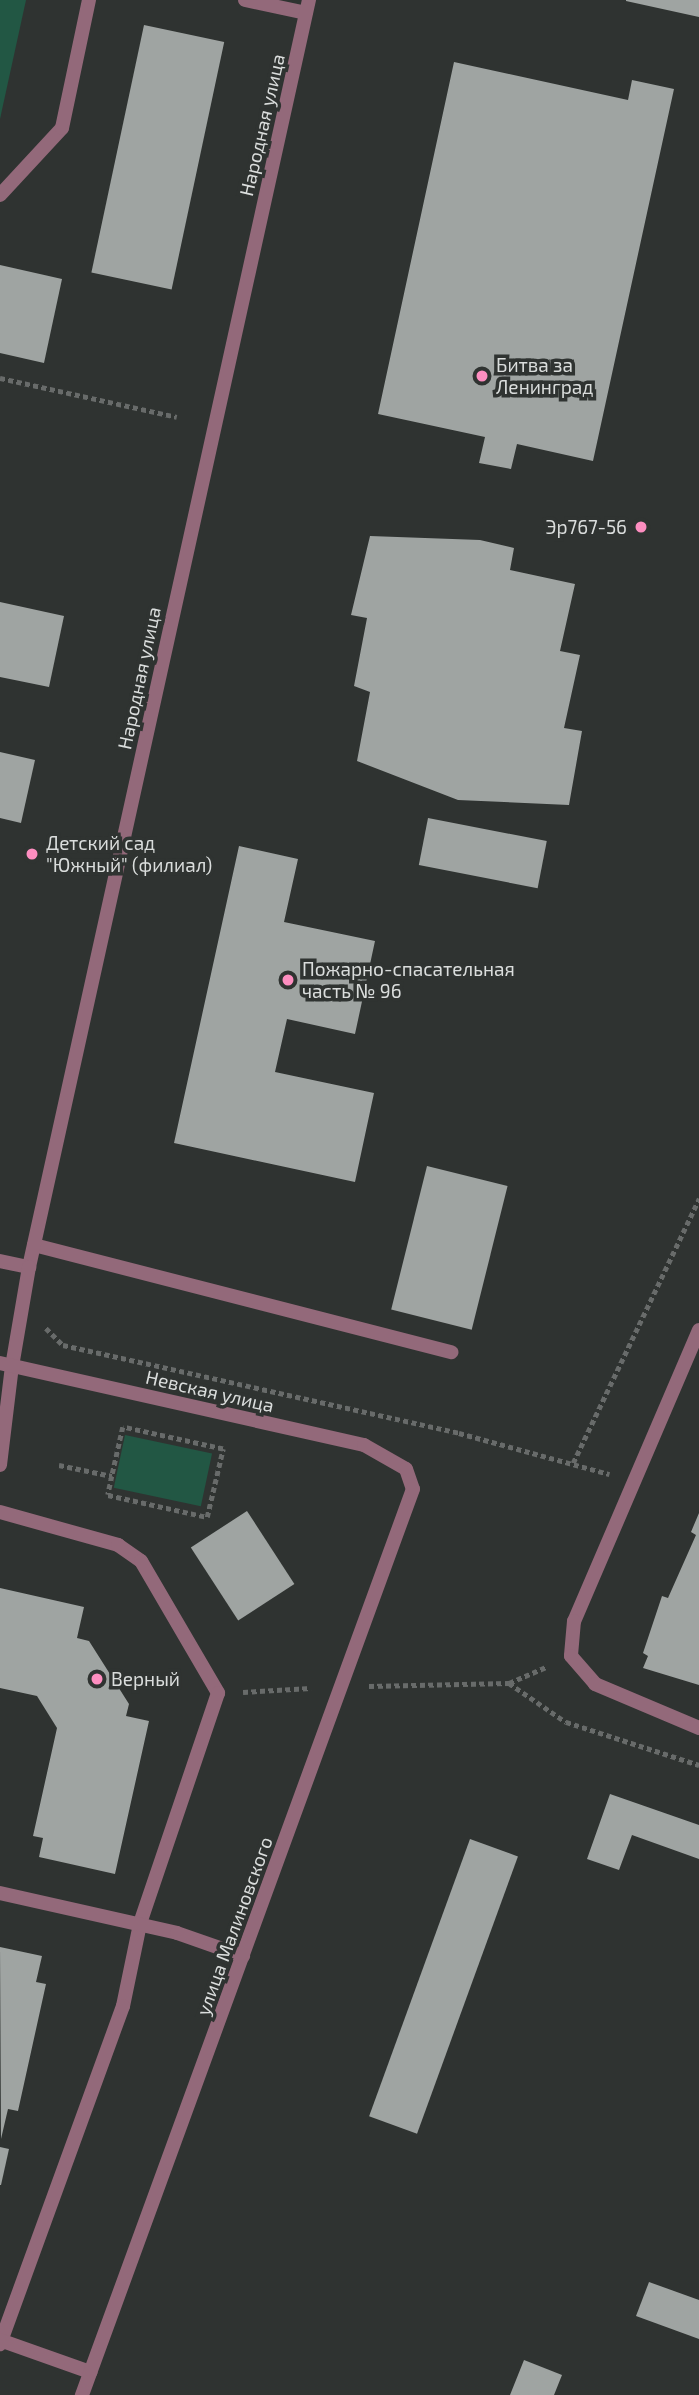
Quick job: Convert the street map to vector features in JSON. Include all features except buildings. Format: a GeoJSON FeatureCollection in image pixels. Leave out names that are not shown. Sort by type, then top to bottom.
{"type":"FeatureCollection","features":[{"type":"Feature","properties":{"kind":"street"},"geometry":{"type":"LineString","coordinates":[[0,195],[62,128],[89,0]]}},
{"type":"Feature","properties":{"kind":"street"},"geometry":{"type":"LineString","coordinates":[[245,0],[308,6]]}},
{"type":"Feature","properties":{"kind":"street","name":"Народная улица"},"geometry":{"type":"LineString","coordinates":[[0,1465],[6,1365],[308,6]]}},
{"type":"Feature","properties":{"kind":"street"},"geometry":{"type":"LineString","coordinates":[[34,1245],[451,1352]]}},
{"type":"Feature","properties":{"kind":"street"},"geometry":{"type":"LineString","coordinates":[[0,1261],[29,1268]]}},
{"type":"Feature","properties":{"kind":"street"},"geometry":{"type":"LineString","coordinates":[[699,1330],[574,1621],[571,1656],[595,1684],[699,1728]]}},
{"type":"Feature","properties":{"kind":"street","name":"Невская улица"},"geometry":{"type":"LineString","coordinates":[[6,1365],[364,1446],[406,1469]]}},
{"type":"Feature","properties":{"kind":"street","name":"улица Малиновского"},"geometry":{"type":"LineString","coordinates":[[82,2395],[410,1508],[406,1469]]}},
{"type":"Feature","properties":{"kind":"street"},"geometry":{"type":"LineString","coordinates":[[0,1512],[118,1545],[141,1562],[218,1693],[140,1924],[123,2006],[0,2342],[90,2372]]}},
{"type":"Feature","properties":{"kind":"street"},"geometry":{"type":"LineString","coordinates":[[0,1894],[140,1924],[243,1956]]}},
{"type":"Feature","properties":{"kind":"path"},"geometry":{"type":"LineString","coordinates":[[0,378],[177,417]]}},
{"type":"Feature","properties":{"kind":"path"},"geometry":{"type":"LineString","coordinates":[[572,1464],[699,1199]]}},
{"type":"Feature","properties":{"kind":"path"},"geometry":{"type":"LineString","coordinates":[[44,1315],[52,1338],[63,1345],[635,1481]]}},
{"type":"Feature","properties":{"kind":"path"},"geometry":{"type":"LineString","coordinates":[[123,1427],[223,1449],[207,1517],[108,1495],[112,1476],[123,1427]]}},
{"type":"Feature","properties":{"kind":"path"},"geometry":{"type":"LineString","coordinates":[[58,1465],[112,1476]]}},
{"type":"Feature","properties":{"kind":"path"},"geometry":{"type":"LineString","coordinates":[[218,1693],[344,1686],[509,1684],[571,1656]]}},
{"type":"Feature","properties":{"kind":"path"},"geometry":{"type":"LineString","coordinates":[[509,1684],[566,1722],[699,1765]]}},
{"type":"Feature","properties":{"kind":"green space"},"geometry":{"type":"Polygon","coordinates":[[[0,0],[26,0],[0,119],[0,0]]]}},
{"type":"Feature","properties":{"kind":"green space"},"geometry":{"type":"Polygon","coordinates":[[[125,1435],[212,1454],[201,1506],[114,1488],[125,1435]]]}},
{"type":"Feature","properties":{"kind":"place","name":"Битва за Ленинград"},"geometry":{"type":"Point","coordinates":[482,376]}},
{"type":"Feature","properties":{"kind":"place","name":"Эр767-56"},"geometry":{"type":"Point","coordinates":[641,527]}},
{"type":"Feature","properties":{"kind":"place","name":"Детский сад \"Южный\" (филиал)"},"geometry":{"type":"Point","coordinates":[32,854]}},
{"type":"Feature","properties":{"kind":"place","name":"Пожарно-спасательная часть № 96"},"geometry":{"type":"Point","coordinates":[288,980]}},
{"type":"Feature","properties":{"kind":"place","name":"Верный"},"geometry":{"type":"Point","coordinates":[97,1679]}}]}
